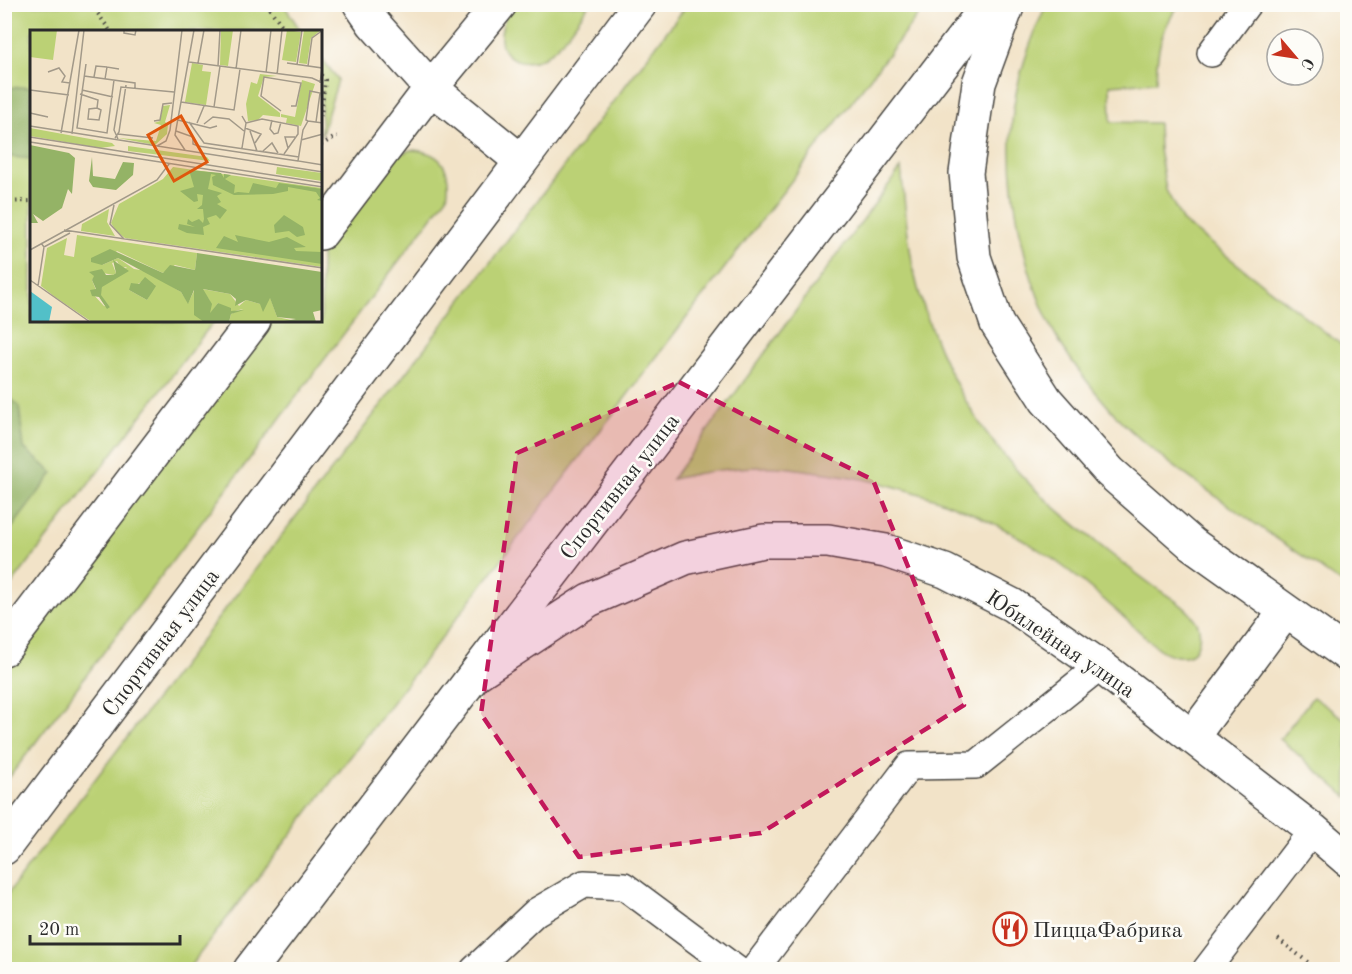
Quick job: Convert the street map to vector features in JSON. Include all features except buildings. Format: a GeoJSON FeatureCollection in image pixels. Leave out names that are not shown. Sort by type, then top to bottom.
{"type":"FeatureCollection","features":[{"type":"Feature","properties":{"kind":"main road"},"geometry":{"type":"LineString","coordinates":[[360,4],[373,23],[431,88],[521,161]]}},
{"type":"Feature","properties":{"kind":"main road"},"geometry":{"type":"LineString","coordinates":[[322,232],[431,88],[500,4]]}},
{"type":"Feature","properties":{"kind":"main road","name":"Спортивная улица"},"geometry":{"type":"LineString","coordinates":[[4,848],[640,4]]}},
{"type":"Feature","properties":{"kind":"main road","name":"Спортивная улица"},"geometry":{"type":"LineString","coordinates":[[250,969],[989,4]]}},
{"type":"Feature","properties":{"kind":"main road"},"geometry":{"type":"LineString","coordinates":[[1008,4],[979,83],[966,173],[974,257],[997,324],[1046,400],[1110,472],[1192,544],[1347,655]]}},
{"type":"Feature","properties":{"kind":"main road"},"geometry":{"type":"LineString","coordinates":[[4,649],[253,322]]}},
{"type":"Feature","properties":{"kind":"main road","name":"Юбилейная улица"},"geometry":{"type":"LineString","coordinates":[[473,677],[589,600],[685,558],[763,541],[828,541],[886,551],[945,571],[1012,605],[1100,666],[1313,830],[1347,860]]}},
{"type":"Feature","properties":{"kind":"main road"},"geometry":{"type":"LineString","coordinates":[[1192,737],[1285,612]]}},
{"type":"Feature","properties":{"kind":"lane"},"geometry":{"type":"LineString","coordinates":[[1211,53],[1247,4]]}},
{"type":"Feature","properties":{"kind":"lane"},"geometry":{"type":"LineString","coordinates":[[754,969],[909,766],[976,765],[1100,666]]}},
{"type":"Feature","properties":{"kind":"lane"},"geometry":{"type":"LineString","coordinates":[[1206,969],[1313,830]]}},
{"type":"Feature","properties":{"kind":"lane"},"geometry":{"type":"LineString","coordinates":[[474,969],[536,912],[584,884],[624,886],[737,969]]}},
{"type":"Feature","properties":{"kind":"path"},"geometry":{"type":"LineString","coordinates":[[91,4],[110,30]]}},
{"type":"Feature","properties":{"kind":"path"},"geometry":{"type":"LineString","coordinates":[[266,4],[286,30]]}},
{"type":"Feature","properties":{"kind":"path"},"geometry":{"type":"LineString","coordinates":[[322,76],[325,80],[322,107]]}},
{"type":"Feature","properties":{"kind":"path"},"geometry":{"type":"LineString","coordinates":[[4,202],[30,201]]}},
{"type":"Feature","properties":{"kind":"path"},"geometry":{"type":"LineString","coordinates":[[1271,934],[1318,969]]}},
{"type":"Feature","properties":{"kind":"highlighted area"},"geometry":{"type":"Polygon","coordinates":[[[679,382],[873,480],[964,705],[761,833],[579,857],[481,714],[517,453],[679,382]]]}},
{"type":"Feature","properties":{"kind":"green space"},"geometry":{"type":"Polygon","coordinates":[[[5,5],[284,5],[300,30],[30,30],[30,322],[213,322],[5,593],[5,5]]]}},
{"type":"Feature","properties":{"kind":"green space"},"geometry":{"type":"Polygon","coordinates":[[[510,5],[589,5],[569,33],[551,52],[538,60],[524,61],[517,60],[506,53],[501,40],[501,31],[510,5]]]}},
{"type":"Feature","properties":{"kind":"green space"},"geometry":{"type":"Polygon","coordinates":[[[687,5],[926,5],[188,969],[5,969],[5,897],[687,5]]]}},
{"type":"Feature","properties":{"kind":"green space"},"geometry":{"type":"Polygon","coordinates":[[[1046,5],[1179,5],[1161,41],[1156,82],[1110,85],[1111,122],[1158,123],[1159,149],[1166,190],[1183,222],[1347,349],[1347,584],[1338,581],[1202,487],[1132,432],[1080,372],[1047,318],[1036,292],[1020,235],[1012,176],[1011,148],[1012,122],[1020,77],[1046,5]]]}},
{"type":"Feature","properties":{"kind":"green space"},"geometry":{"type":"Polygon","coordinates":[[[322,58],[338,80],[322,133],[322,58]]]}},
{"type":"Feature","properties":{"kind":"green space"},"geometry":{"type":"Polygon","coordinates":[[[5,88],[30,88],[30,159],[5,156],[5,88]]]}},
{"type":"Feature","properties":{"kind":"green space"},"geometry":{"type":"Polygon","coordinates":[[[410,150],[421,151],[437,158],[446,170],[447,197],[5,783],[4,667],[268,322],[322,322],[322,252],[394,157],[410,150]]]}},
{"type":"Feature","properties":{"kind":"green space"},"geometry":{"type":"Polygon","coordinates":[[[901,168],[908,235],[917,286],[938,346],[971,409],[998,448],[1042,496],[1110,553],[1188,611],[1200,631],[1199,640],[1192,653],[1179,656],[1159,649],[1086,585],[1044,553],[990,522],[933,498],[874,481],[781,467],[751,467],[672,479],[901,168]]]}},
{"type":"Feature","properties":{"kind":"green space"},"geometry":{"type":"Polygon","coordinates":[[[5,393],[19,406],[24,448],[53,473],[5,537],[5,393]]]}},
{"type":"Feature","properties":{"kind":"green space"},"geometry":{"type":"Polygon","coordinates":[[[1313,697],[1347,721],[1347,797],[1280,739],[1313,697]]]}},
{"type":"Feature","properties":{"kind":"place","name":"ПиццаФабрика"},"geometry":{"type":"Point","coordinates":[1010,929]}}]}
